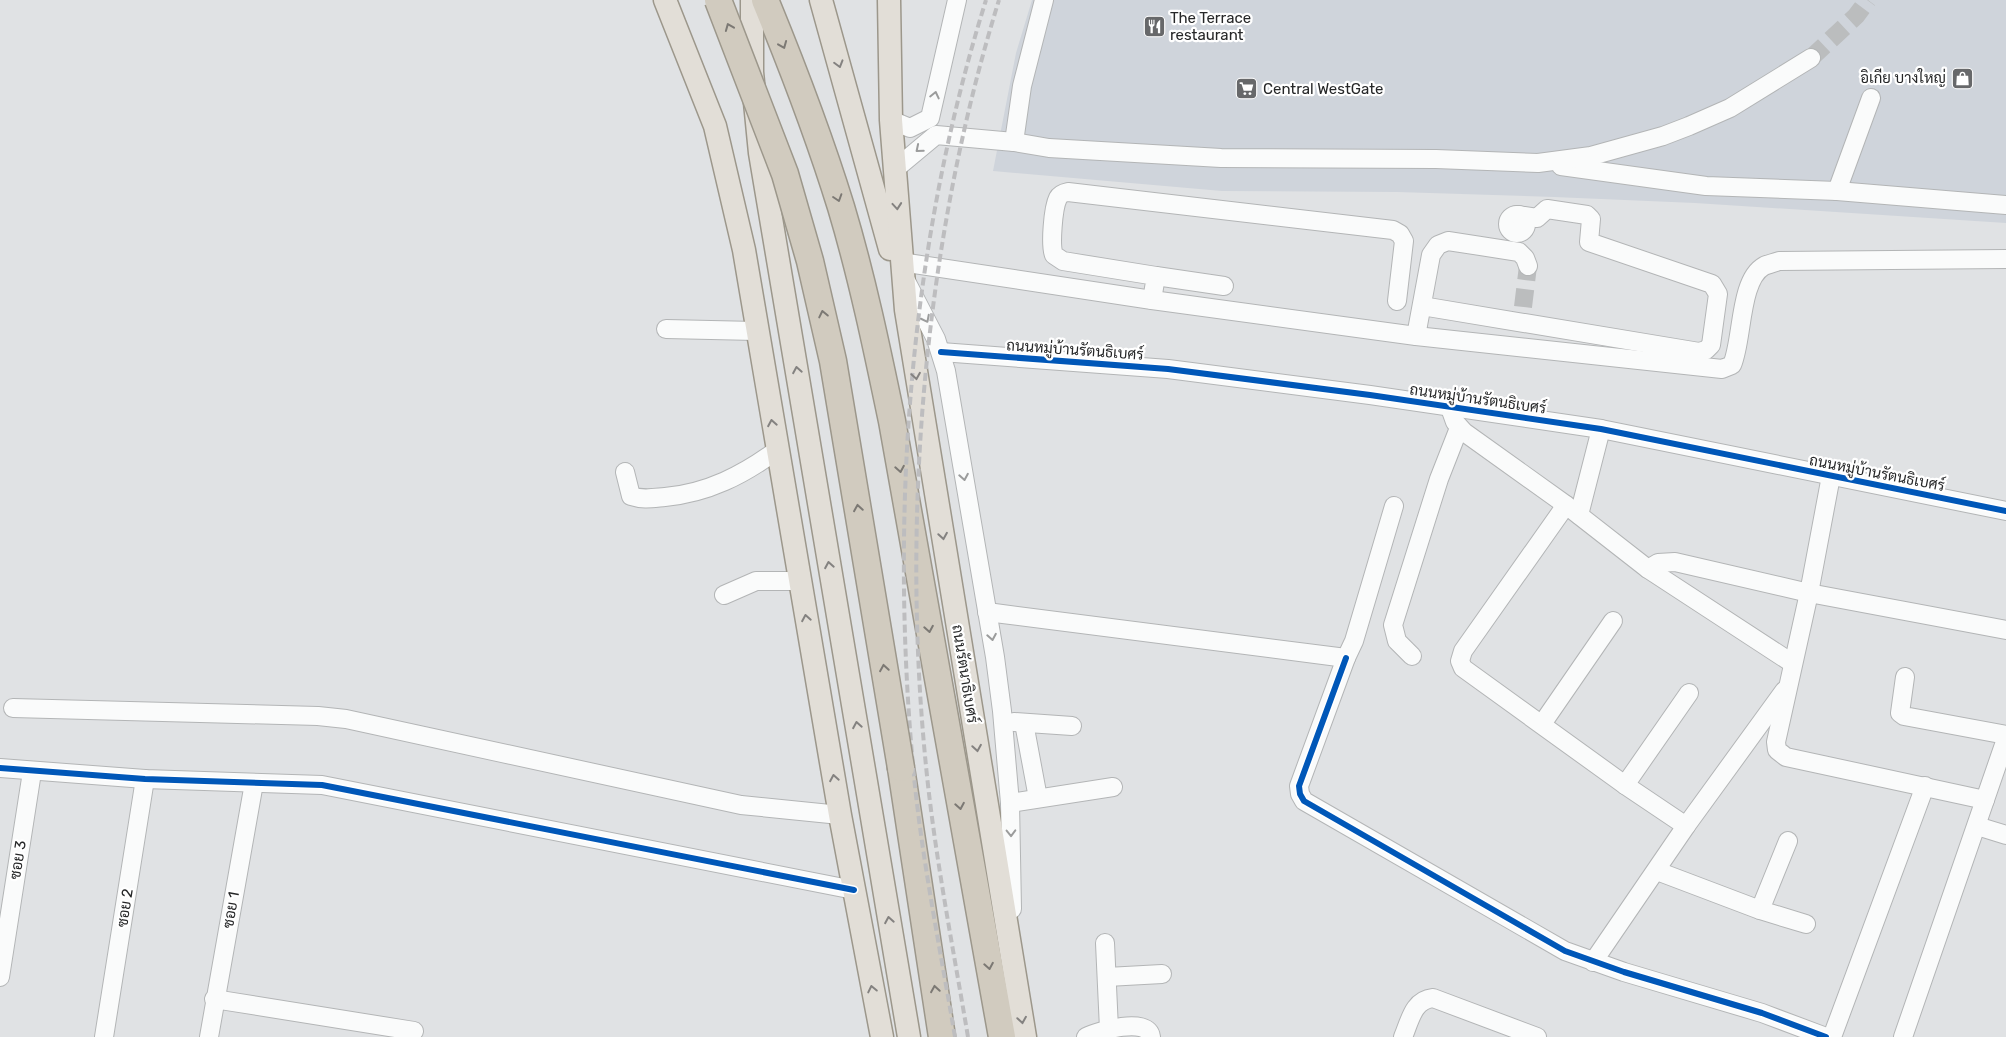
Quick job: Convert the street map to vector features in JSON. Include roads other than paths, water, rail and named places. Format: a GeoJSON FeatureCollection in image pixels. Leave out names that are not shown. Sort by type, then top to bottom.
{"type":"FeatureCollection","features":[{"type":"Feature","properties":{"kind":"highway"},"geometry":{"type":"LineString","coordinates":[[718,0],[785,174],[822,309],[834,361],[901,768],[942,1037]]}},
{"type":"Feature","properties":{"kind":"highway"},"geometry":{"type":"LineString","coordinates":[[765,0],[805,98],[841,208],[873,327],[892,421],[1002,1037]]}},
{"type":"Feature","properties":{"kind":"main road"},"geometry":{"type":"LineString","coordinates":[[665,0],[715,126],[744,250],[756,331],[840,815],[882,1037]]}},
{"type":"Feature","properties":{"kind":"main road"},"geometry":{"type":"LineString","coordinates":[[752,0],[752,72],[760,153],[909,1037]]}},
{"type":"Feature","properties":{"kind":"main road"},"geometry":{"type":"LineString","coordinates":[[821,0],[906,310]]}},
{"type":"Feature","properties":{"kind":"main road"},"geometry":{"type":"LineString","coordinates":[[889,0],[890,120],[906,310]]}},
{"type":"Feature","properties":{"kind":"main road","name":"ถนนรัตนาธิเบศร์"},"geometry":{"type":"LineString","coordinates":[[906,310],[1025,1037]]}},
{"type":"Feature","properties":{"kind":"street"},"geometry":{"type":"LineString","coordinates":[[890,120],[910,128],[930,118],[957,0]]}},
{"type":"Feature","properties":{"kind":"street"},"geometry":{"type":"LineString","coordinates":[[1014,142],[1022,86],[1044,0]]}},
{"type":"Feature","properties":{"kind":"street"},"geometry":{"type":"LineString","coordinates":[[1538,163],[1591,156],[1663,136],[1730,108],[1811,58]]}},
{"type":"Feature","properties":{"kind":"street"},"geometry":{"type":"LineString","coordinates":[[1837,191],[1870,98]]}},
{"type":"Feature","properties":{"kind":"street"},"geometry":{"type":"LineString","coordinates":[[894,170],[936,135],[1014,142],[1049,148],[1221,158],[1436,159],[1538,163],[1706,186],[1837,191],[2006,205]]}},
{"type":"Feature","properties":{"kind":"street"},"geometry":{"type":"LineString","coordinates":[[1224,286],[1063,261],[1057,258],[1051,246],[1057,201],[1061,195],[1068,192],[1393,230],[1400,234],[1404,241],[1397,301]]}},
{"type":"Feature","properties":{"kind":"street"},"geometry":{"type":"LineString","coordinates":[[1422,306],[1699,352],[1711,346],[1718,294],[1712,284],[1589,242],[1592,224],[1591,219],[1587,215],[1547,209],[1537,218],[1513,220],[1500,250]]}},
{"type":"Feature","properties":{"kind":"street"},"geometry":{"type":"LineString","coordinates":[[1416,336],[1431,255],[1438,246],[1448,241],[1518,252],[1525,258],[1528,266]]}},
{"type":"Feature","properties":{"kind":"street"},"geometry":{"type":"LineString","coordinates":[[902,269],[1152,300],[1416,336],[1722,369],[1732,365],[1737,354],[1748,287],[1763,266],[1779,261],[2005,258]]}},
{"type":"Feature","properties":{"kind":"street"},"geometry":{"type":"LineString","coordinates":[[902,269],[941,352],[987,612],[1003,722],[1010,803],[1014,968]]}},
{"type":"Feature","properties":{"kind":"street"},"geometry":{"type":"LineString","coordinates":[[1152,300],[1156,276]]}},
{"type":"Feature","properties":{"kind":"street"},"geometry":{"type":"LineString","coordinates":[[1180,304],[1184,280]]}},
{"type":"Feature","properties":{"kind":"street"},"geometry":{"type":"LineString","coordinates":[[666,329],[756,331]]}},
{"type":"Feature","properties":{"kind":"street","name":"ถนนหมู่บ้านรัตนธิเบศร์"},"geometry":{"type":"LineString","coordinates":[[941,352],[1168,369],[1370,395],[1601,429],[2006,511]]}},
{"type":"Feature","properties":{"kind":"street"},"geometry":{"type":"LineString","coordinates":[[1450,408],[1459,428],[1572,510],[1648,569],[1792,664]]}},
{"type":"Feature","properties":{"kind":"street"},"geometry":{"type":"LineString","coordinates":[[1412,656],[1397,641],[1393,625],[1439,479],[1459,428]]}},
{"type":"Feature","properties":{"kind":"street"},"geometry":{"type":"LineString","coordinates":[[1601,429],[1572,510],[1463,651],[1460,660],[1463,668],[1624,785],[1686,826]]}},
{"type":"Feature","properties":{"kind":"street"},"geometry":{"type":"LineString","coordinates":[[625,472],[631,496],[640,499],[688,495],[736,478],[777,450]]}},
{"type":"Feature","properties":{"kind":"street"},"geometry":{"type":"LineString","coordinates":[[1831,476],[1809,592],[1776,742],[1780,754],[1985,800]]}},
{"type":"Feature","properties":{"kind":"street"},"geometry":{"type":"LineString","coordinates":[[1394,506],[1354,641],[1299,786],[1300,794],[1304,801],[1565,951],[1593,962],[1762,1013],[1826,1037]]}},
{"type":"Feature","properties":{"kind":"street"},"geometry":{"type":"LineString","coordinates":[[1648,569],[1658,563],[1675,562],[1809,592],[2006,630]]}},
{"type":"Feature","properties":{"kind":"street"},"geometry":{"type":"LineString","coordinates":[[724,594],[756,581],[800,581]]}},
{"type":"Feature","properties":{"kind":"street"},"geometry":{"type":"LineString","coordinates":[[987,612],[1346,658]]}},
{"type":"Feature","properties":{"kind":"street"},"geometry":{"type":"LineString","coordinates":[[1542,724],[1612,621]]}},
{"type":"Feature","properties":{"kind":"street"},"geometry":{"type":"LineString","coordinates":[[1903,1037],[2006,737],[1904,716],[1900,713],[1899,707],[1905,676]]}},
{"type":"Feature","properties":{"kind":"street"},"geometry":{"type":"LineString","coordinates":[[1593,962],[1686,826],[1787,686]]}},
{"type":"Feature","properties":{"kind":"street"},"geometry":{"type":"LineString","coordinates":[[1624,785],[1689,693]]}},
{"type":"Feature","properties":{"kind":"street"},"geometry":{"type":"LineString","coordinates":[[13,708],[318,716],[346,719],[741,806],[840,815]]}},
{"type":"Feature","properties":{"kind":"street"},"geometry":{"type":"LineString","coordinates":[[1003,722],[1072,726]]}},
{"type":"Feature","properties":{"kind":"street"},"geometry":{"type":"LineString","coordinates":[[1024,723],[1038,798]]}},
{"type":"Feature","properties":{"kind":"street"},"geometry":{"type":"LineString","coordinates":[[0,768],[32,772],[145,779],[322,785],[854,890]]}},
{"type":"Feature","properties":{"kind":"street","name":"ซอย 3"},"geometry":{"type":"LineString","coordinates":[[0,977],[32,772]]}},
{"type":"Feature","properties":{"kind":"street","name":"ซอย 2"},"geometry":{"type":"LineString","coordinates":[[104,1037],[145,779]]}},
{"type":"Feature","properties":{"kind":"street","name":"ซอย 1"},"geometry":{"type":"LineString","coordinates":[[209,1037],[214,999],[254,783]]}},
{"type":"Feature","properties":{"kind":"street"},"geometry":{"type":"LineString","coordinates":[[1832,1037],[1925,786]]}},
{"type":"Feature","properties":{"kind":"street"},"geometry":{"type":"LineString","coordinates":[[1010,803],[1113,787]]}},
{"type":"Feature","properties":{"kind":"street"},"geometry":{"type":"LineString","coordinates":[[1977,826],[2006,835]]}},
{"type":"Feature","properties":{"kind":"street"},"geometry":{"type":"LineString","coordinates":[[1760,910],[1788,840]]}},
{"type":"Feature","properties":{"kind":"street"},"geometry":{"type":"LineString","coordinates":[[1657,871],[1760,910],[1806,924]]}},
{"type":"Feature","properties":{"kind":"street"},"geometry":{"type":"LineString","coordinates":[[1105,943],[1109,1029]]}},
{"type":"Feature","properties":{"kind":"street"},"geometry":{"type":"LineString","coordinates":[[1107,976],[1162,974]]}},
{"type":"Feature","properties":{"kind":"street"},"geometry":{"type":"LineString","coordinates":[[1403,1037],[1417,1004],[1424,999],[1433,998],[1537,1037]]}},
{"type":"Feature","properties":{"kind":"street"},"geometry":{"type":"LineString","coordinates":[[214,999],[414,1030]]}},
{"type":"Feature","properties":{"kind":"street"},"geometry":{"type":"LineString","coordinates":[[1086,1037],[1109,1029],[1136,1025],[1145,1027],[1151,1033],[1151,1037]]}},
{"type":"Feature","properties":{"kind":"tunnel"},"geometry":{"type":"LineString","coordinates":[[1811,58],[1856,16],[1868,0]]}},
{"type":"Feature","properties":{"kind":"tunnel"},"geometry":{"type":"LineString","coordinates":[[1523,307],[1528,266]]}},
{"type":"Feature","properties":{"kind":"railway"},"geometry":{"type":"LineString","coordinates":[[955,1037],[926,867],[913,766],[906,670],[904,573],[906,476],[912,379],[923,283],[939,187],[960,93],[986,0]]}},
{"type":"Feature","properties":{"kind":"railway"},"geometry":{"type":"LineString","coordinates":[[968,1037],[939,868],[926,766],[919,671],[916,575],[918,477],[925,380],[936,282],[952,186],[973,92],[999,0]]}},
{"type":"Feature","properties":{"kind":"place","name":"The Terrace restaurant"},"geometry":{"type":"Point","coordinates":[1154,27]}},
{"type":"Feature","properties":{"kind":"place","name":"อิเกีย บางใหญ่"},"geometry":{"type":"Point","coordinates":[1962,78]}},
{"type":"Feature","properties":{"kind":"place","name":"Central WestGate"},"geometry":{"type":"Point","coordinates":[1247,89]}}]}
